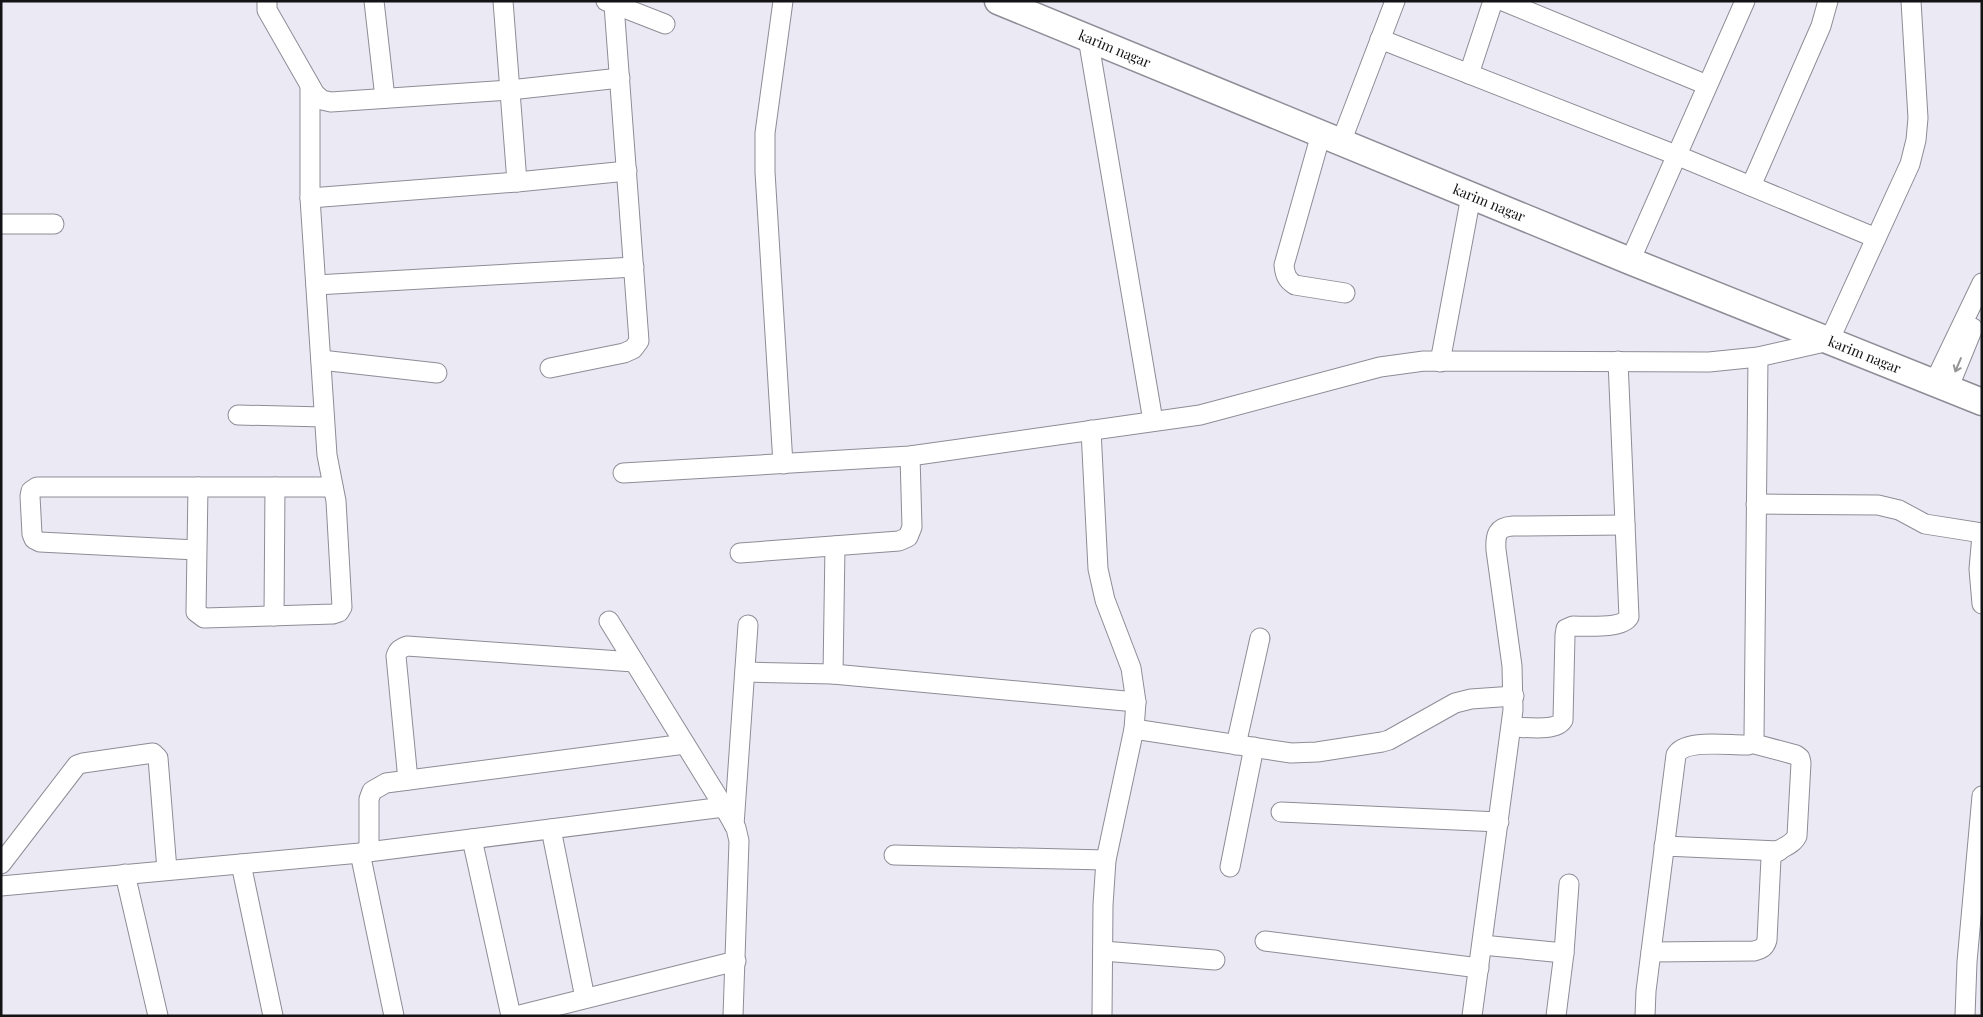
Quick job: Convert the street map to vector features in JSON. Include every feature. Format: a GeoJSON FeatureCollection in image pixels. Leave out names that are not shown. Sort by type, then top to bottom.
{"type":"FeatureCollection","features":[{"type":"Feature","properties":{"kind":"street"},"geometry":{"type":"LineString","coordinates":[[267,1],[267,10],[315,94],[322,100],[331,102],[510,90],[620,78]]}},
{"type":"Feature","properties":{"kind":"street"},"geometry":{"type":"LineString","coordinates":[[374,1],[385,98]]}},
{"type":"Feature","properties":{"kind":"street"},"geometry":{"type":"LineString","coordinates":[[503,1],[517,182]]}},
{"type":"Feature","properties":{"kind":"street"},"geometry":{"type":"LineString","coordinates":[[783,1],[765,133],[765,172],[783,464]]}},
{"type":"Feature","properties":{"kind":"street","name":"karim nagar"},"geometry":{"type":"LineString","coordinates":[[998,1],[1033,8],[1088,38],[1630,261],[1982,402]]}},
{"type":"Feature","properties":{"kind":"street"},"geometry":{"type":"LineString","coordinates":[[1469,74],[1493,1]]}},
{"type":"Feature","properties":{"kind":"street"},"geometry":{"type":"LineString","coordinates":[[1502,1],[1707,85]]}},
{"type":"Feature","properties":{"kind":"street"},"geometry":{"type":"LineString","coordinates":[[1630,261],[1744,1]]}},
{"type":"Feature","properties":{"kind":"street"},"geometry":{"type":"LineString","coordinates":[[1751,186],[1821,26],[1828,1]]}},
{"type":"Feature","properties":{"kind":"street"},"geometry":{"type":"LineString","coordinates":[[623,474],[910,456],[1153,422],[1218,411],[1401,363],[1709,362],[1758,357],[1829,341],[1910,164],[1916,140],[1918,118],[1911,1]]}},
{"type":"Feature","properties":{"kind":"street"},"geometry":{"type":"LineString","coordinates":[[550,368],[624,353],[633,350],[639,341],[620,78],[610,3],[665,24]]}},
{"type":"Feature","properties":{"kind":"street"},"geometry":{"type":"LineString","coordinates":[[1345,294],[1295,285],[1288,281],[1284,265],[1331,138],[1380,39],[1390,3]]}},
{"type":"Feature","properties":{"kind":"street"},"geometry":{"type":"LineString","coordinates":[[1088,38],[1153,422]]}},
{"type":"Feature","properties":{"kind":"street"},"geometry":{"type":"LineString","coordinates":[[1380,39],[1676,155],[1876,238]]}},
{"type":"Feature","properties":{"kind":"street"},"geometry":{"type":"LineString","coordinates":[[198,487],[196,612],[199,615],[204,618],[333,614],[339,612],[342,607],[336,501],[327,455],[310,198],[310,86]]}},
{"type":"Feature","properties":{"kind":"street"},"geometry":{"type":"LineString","coordinates":[[310,198],[517,182],[627,171]]}},
{"type":"Feature","properties":{"kind":"street"},"geometry":{"type":"LineString","coordinates":[[1440,362],[1471,196]]}},
{"type":"Feature","properties":{"kind":"street"},"geometry":{"type":"LineString","coordinates":[[1,224],[54,224]]}},
{"type":"Feature","properties":{"kind":"street"},"geometry":{"type":"LineString","coordinates":[[316,285],[634,267]]}},
{"type":"Feature","properties":{"kind":"street"},"geometry":{"type":"LineString","coordinates":[[1941,386],[1978,307],[1982,283]]}},
{"type":"Feature","properties":{"kind":"street"},"geometry":{"type":"LineString","coordinates":[[1751,744],[1754,738],[1758,357]]}},
{"type":"Feature","properties":{"kind":"street"},"geometry":{"type":"LineString","coordinates":[[321,360],[437,372]]}},
{"type":"Feature","properties":{"kind":"street"},"geometry":{"type":"LineString","coordinates":[[1512,727],[1551,728],[1561,724],[1563,720],[1566,629],[1572,626],[1618,625],[1626,621],[1630,612],[1618,362]]}},
{"type":"Feature","properties":{"kind":"street"},"geometry":{"type":"LineString","coordinates":[[238,415],[324,417]]}},
{"type":"Feature","properties":{"kind":"street"},"geometry":{"type":"LineString","coordinates":[[1091,430],[1098,569],[1101,585],[1131,668],[1136,702],[1134,730],[1106,860],[1102,1016]]}},
{"type":"Feature","properties":{"kind":"street"},"geometry":{"type":"LineString","coordinates":[[740,552],[899,541],[908,537],[912,527],[910,456]]}},
{"type":"Feature","properties":{"kind":"street"},"geometry":{"type":"LineString","coordinates":[[196,550],[40,542],[34,540],[32,534],[31,491],[37,487],[333,487]]}},
{"type":"Feature","properties":{"kind":"street"},"geometry":{"type":"LineString","coordinates":[[274,616],[275,487]]}},
{"type":"Feature","properties":{"kind":"street"},"geometry":{"type":"LineString","coordinates":[[1756,504],[1878,505],[1899,510],[1925,524],[1982,534],[1979,569],[1982,604]]}},
{"type":"Feature","properties":{"kind":"street"},"geometry":{"type":"LineString","coordinates":[[1472,1016],[1512,727],[1514,696],[1512,666],[1496,550],[1496,533],[1500,529],[1513,526],[1625,526]]}},
{"type":"Feature","properties":{"kind":"street"},"geometry":{"type":"LineString","coordinates":[[833,674],[835,546]]}},
{"type":"Feature","properties":{"kind":"street"},"geometry":{"type":"LineString","coordinates":[[608,621],[734,824],[739,841],[733,1016]]}},
{"type":"Feature","properties":{"kind":"street"},"geometry":{"type":"LineString","coordinates":[[734,824],[748,625]]}},
{"type":"Feature","properties":{"kind":"street"},"geometry":{"type":"LineString","coordinates":[[1230,867],[1260,638]]}},
{"type":"Feature","properties":{"kind":"street"},"geometry":{"type":"LineString","coordinates":[[408,780],[396,656],[402,647],[634,662]]}},
{"type":"Feature","properties":{"kind":"street"},"geometry":{"type":"LineString","coordinates":[[745,672],[833,674],[1136,702]]}},
{"type":"Feature","properties":{"kind":"street"},"geometry":{"type":"LineString","coordinates":[[1134,730],[1301,753],[1382,742],[1389,740],[1455,703],[1471,699],[1514,696]]}},
{"type":"Feature","properties":{"kind":"street"},"geometry":{"type":"LineString","coordinates":[[392,1015],[365,852],[369,799],[372,791],[386,783],[685,744]]}},
{"type":"Feature","properties":{"kind":"street"},"geometry":{"type":"LineString","coordinates":[[1645,1016],[1651,952],[1674,760],[1678,751],[1682,747],[1692,745],[1751,744],[1796,754],[1801,760],[1797,836],[1794,841],[1771,858],[1766,946],[1754,951],[1651,952]]}},
{"type":"Feature","properties":{"kind":"street"},"geometry":{"type":"LineString","coordinates":[[1,864],[77,765],[153,753],[158,758],[167,870]]}},
{"type":"Feature","properties":{"kind":"street"},"geometry":{"type":"LineString","coordinates":[[1965,1016],[1969,943],[1982,796]]}},
{"type":"Feature","properties":{"kind":"street"},"geometry":{"type":"LineString","coordinates":[[1,886],[365,852],[724,807]]}},
{"type":"Feature","properties":{"kind":"street"},"geometry":{"type":"LineString","coordinates":[[1281,812],[1499,822]]}},
{"type":"Feature","properties":{"kind":"street"},"geometry":{"type":"LineString","coordinates":[[551,829],[585,998]]}},
{"type":"Feature","properties":{"kind":"street"},"geometry":{"type":"LineString","coordinates":[[472,839],[511,1016]]}},
{"type":"Feature","properties":{"kind":"street"},"geometry":{"type":"LineString","coordinates":[[1664,846],[1779,851]]}},
{"type":"Feature","properties":{"kind":"street"},"geometry":{"type":"LineString","coordinates":[[894,855],[1106,860]]}},
{"type":"Feature","properties":{"kind":"street"},"geometry":{"type":"LineString","coordinates":[[241,864],[273,1016]]}},
{"type":"Feature","properties":{"kind":"street"},"geometry":{"type":"LineString","coordinates":[[125,874],[158,1016]]}},
{"type":"Feature","properties":{"kind":"street"},"geometry":{"type":"LineString","coordinates":[[1556,1016],[1564,954],[1569,884]]}},
{"type":"Feature","properties":{"kind":"street"},"geometry":{"type":"LineString","coordinates":[[1265,940],[1479,968]]}},
{"type":"Feature","properties":{"kind":"street"},"geometry":{"type":"LineString","coordinates":[[1482,945],[1564,954]]}},
{"type":"Feature","properties":{"kind":"street"},"geometry":{"type":"LineString","coordinates":[[1103,951],[1215,960]]}},
{"type":"Feature","properties":{"kind":"street"},"geometry":{"type":"LineString","coordinates":[[516,1016],[736,961]]}}]}
